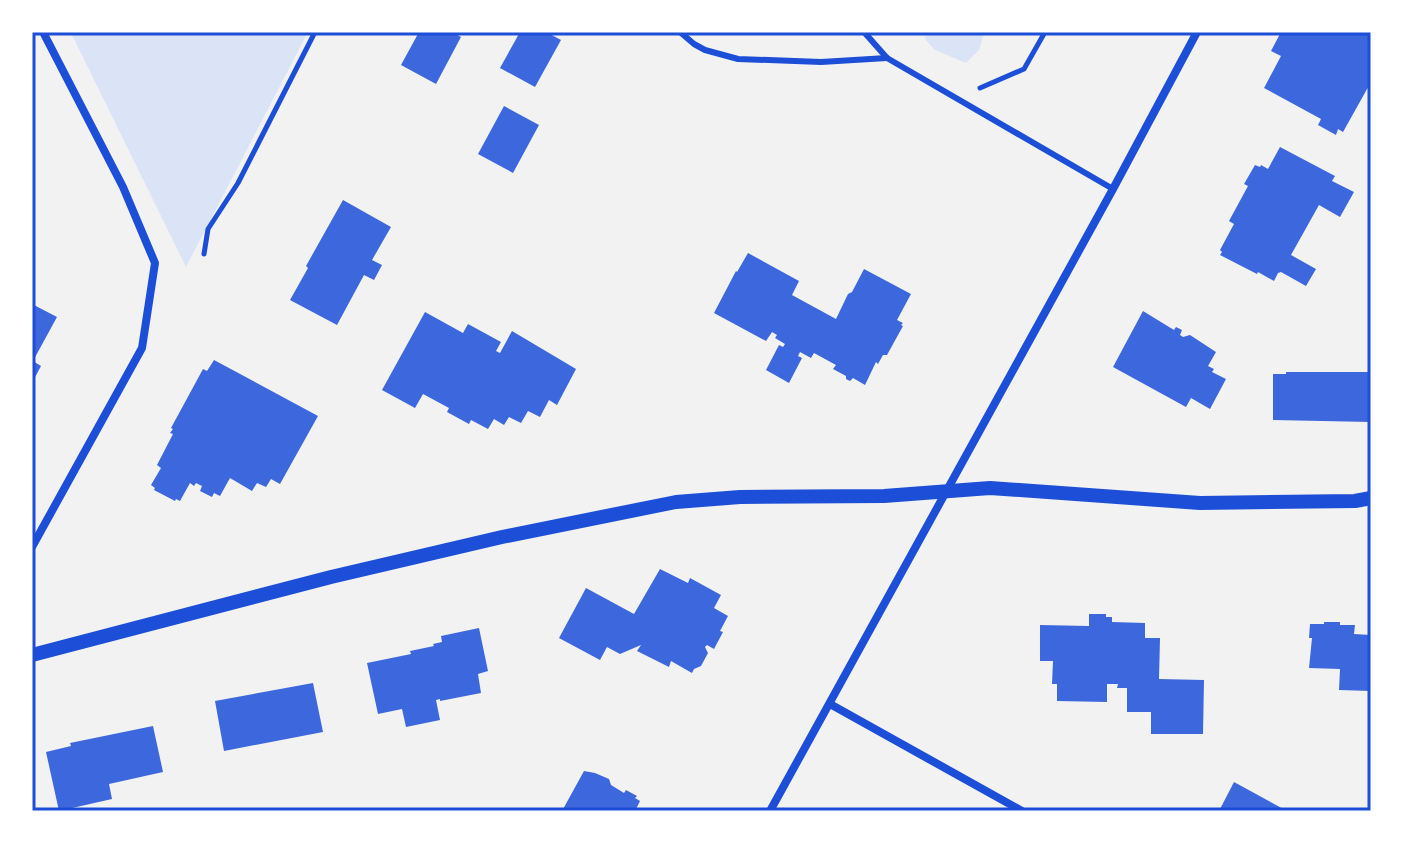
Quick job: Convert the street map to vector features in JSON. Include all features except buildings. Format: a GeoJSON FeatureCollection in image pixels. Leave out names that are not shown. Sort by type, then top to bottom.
{"type":"FeatureCollection","features":[{"type":"Feature","properties":{"kind":"street"},"geometry":{"type":"LineString","coordinates":[[32,547],[142,348],[155,263],[123,187],[43,32]]}},
{"type":"Feature","properties":{"kind":"street"},"geometry":{"type":"LineString","coordinates":[[770,811],[1197,32]]}},
{"type":"Feature","properties":{"kind":"street"},"geometry":{"type":"LineString","coordinates":[[32,655],[331,577],[502,537],[676,502],[740,497],[884,496],[1010,488],[1200,503],[1355,501],[1371,498]]}},
{"type":"Feature","properties":{"kind":"street"},"geometry":{"type":"LineString","coordinates":[[830,704],[1022,811]]}},
{"type":"Feature","properties":{"kind":"lane"},"geometry":{"type":"LineString","coordinates":[[680,32],[705,50],[738,59],[821,62],[887,58]]}},
{"type":"Feature","properties":{"kind":"lane"},"geometry":{"type":"LineString","coordinates":[[864,32],[887,58],[1113,189]]}},
{"type":"Feature","properties":{"kind":"path"},"geometry":{"type":"LineString","coordinates":[[204,254],[208,229],[238,183],[315,32]]}},
{"type":"Feature","properties":{"kind":"path"},"geometry":{"type":"LineString","coordinates":[[957,99],[1024,69],[1045,32]]}},
{"type":"Feature","properties":{"kind":"shaded area"},"geometry":{"type":"Polygon","coordinates":[[[70,32],[308,32],[186,267],[73,37],[70,32]]]}},
{"type":"Feature","properties":{"kind":"shaded area"},"geometry":{"type":"Polygon","coordinates":[[[927,32],[984,32],[979,50],[966,63],[935,50],[925,39],[927,32]]]}}]}
